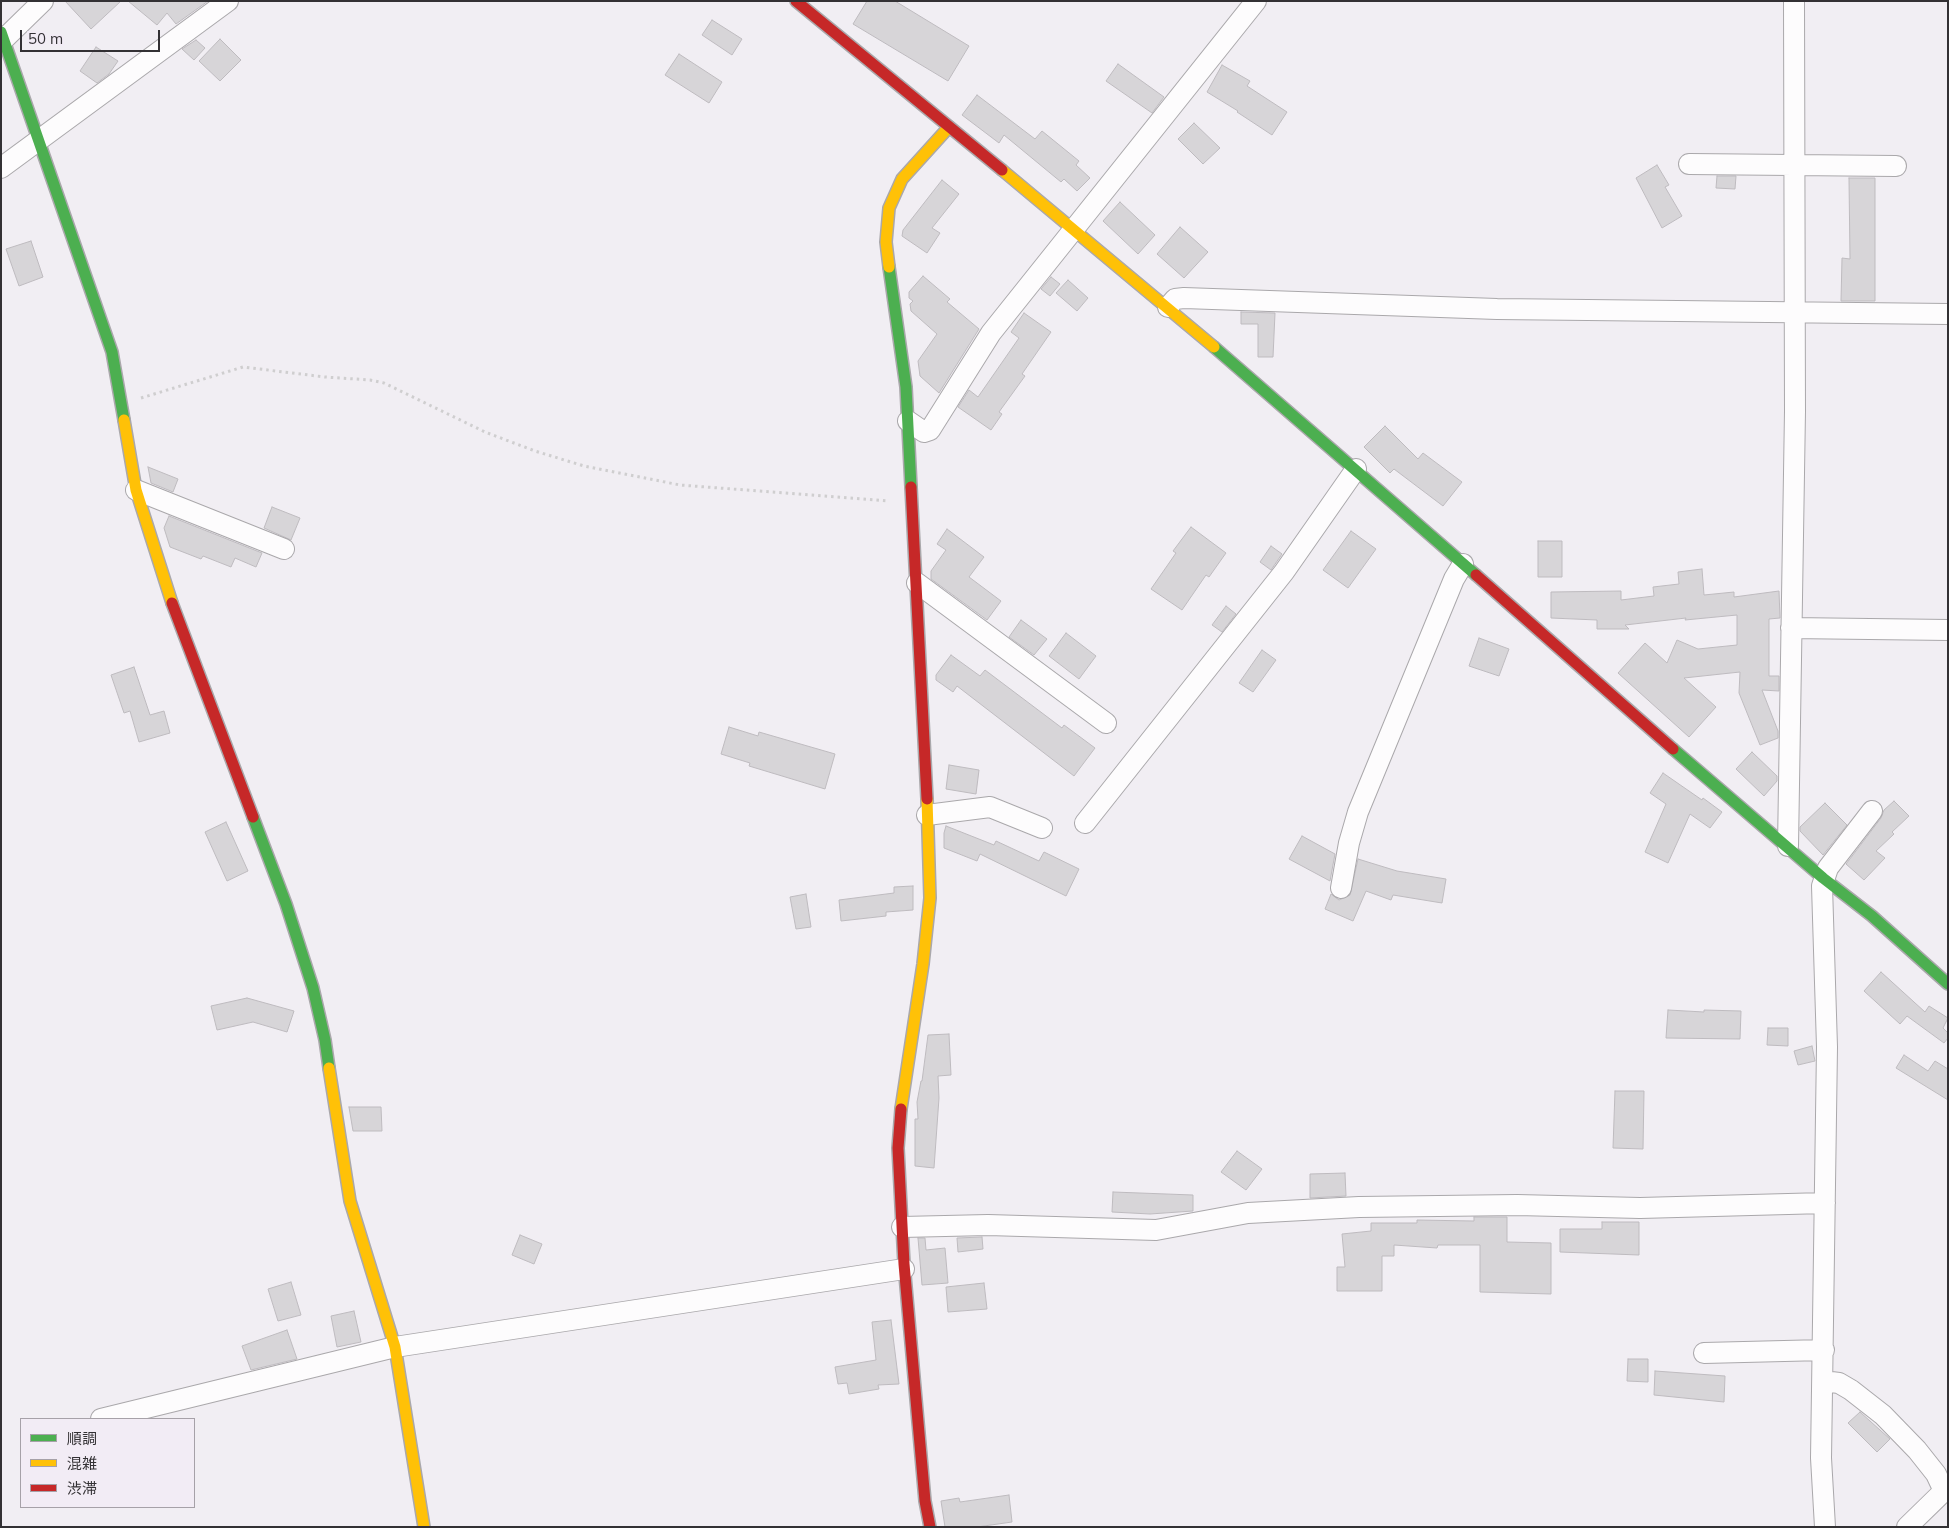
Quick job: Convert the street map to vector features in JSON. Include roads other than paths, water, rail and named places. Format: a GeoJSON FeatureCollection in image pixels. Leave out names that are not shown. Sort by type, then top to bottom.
{"type":"FeatureCollection","features":[{"type":"Feature","properties":{"kind":"street"},"geometry":{"type":"LineString","coordinates":[[43,1],[2,35],[112,352],[136,490],[179,624],[300,943],[325,1040],[335,1121],[350,1201],[395,1347],[424,1527]]}},
{"type":"Feature","properties":{"kind":"street"},"geometry":{"type":"LineString","coordinates":[[1,168],[228,1]]}},
{"type":"Feature","properties":{"kind":"street"},"geometry":{"type":"LineString","coordinates":[[796,1],[1168,307],[1356,469],[1634,715],[1823,878],[1872,916],[1948,984]]}},
{"type":"Feature","properties":{"kind":"street"},"geometry":{"type":"LineString","coordinates":[[908,422],[924,432],[930,430],[991,333],[1256,1]]}},
{"type":"Feature","properties":{"kind":"street"},"geometry":{"type":"LineString","coordinates":[[1788,846],[1795,312],[1794,1]]}},
{"type":"Feature","properties":{"kind":"street"},"geometry":{"type":"LineString","coordinates":[[930,1527],[925,1501],[904,1269],[898,1148],[900,1112],[923,964],[930,898],[917,583],[908,422],[904,367],[886,242],[890,208],[902,179],[949,127]]}},
{"type":"Feature","properties":{"kind":"street"},"geometry":{"type":"LineString","coordinates":[[1689,164],[1896,166]]}},
{"type":"Feature","properties":{"kind":"street"},"geometry":{"type":"LineString","coordinates":[[1168,307],[1175,300],[1184,298],[1497,309],[1948,314]]}},
{"type":"Feature","properties":{"kind":"street"},"geometry":{"type":"LineString","coordinates":[[1085,823],[1284,572],[1356,469]]}},
{"type":"Feature","properties":{"kind":"street"},"geometry":{"type":"LineString","coordinates":[[136,490],[284,549]]}},
{"type":"Feature","properties":{"kind":"street"},"geometry":{"type":"LineString","coordinates":[[1341,888],[1349,843],[1358,812],[1454,579],[1463,564]]}},
{"type":"Feature","properties":{"kind":"street"},"geometry":{"type":"LineString","coordinates":[[917,583],[1106,723]]}},
{"type":"Feature","properties":{"kind":"street"},"geometry":{"type":"LineString","coordinates":[[1792,628],[1948,630]]}},
{"type":"Feature","properties":{"kind":"street"},"geometry":{"type":"LineString","coordinates":[[927,815],[990,807],[1042,828]]}},
{"type":"Feature","properties":{"kind":"street"},"geometry":{"type":"LineString","coordinates":[[1824,1527],[1821,1458],[1827,1047],[1822,886],[1823,878],[1828,868],[1872,811]]}},
{"type":"Feature","properties":{"kind":"street"},"geometry":{"type":"LineString","coordinates":[[902,1227],[988,1225],[1156,1230],[1248,1213],[1331,1208],[1517,1206],[1640,1208],[1825,1203]]}},
{"type":"Feature","properties":{"kind":"street"},"geometry":{"type":"LineString","coordinates":[[105,1418],[395,1347],[904,1269]]}},
{"type":"Feature","properties":{"kind":"street"},"geometry":{"type":"LineString","coordinates":[[1704,1353],[1824,1350]]}},
{"type":"Feature","properties":{"kind":"street"},"geometry":{"type":"LineString","coordinates":[[1823,1380],[1839,1383],[1883,1415],[1917,1450],[1946,1489],[1907,1527]]}}]}
